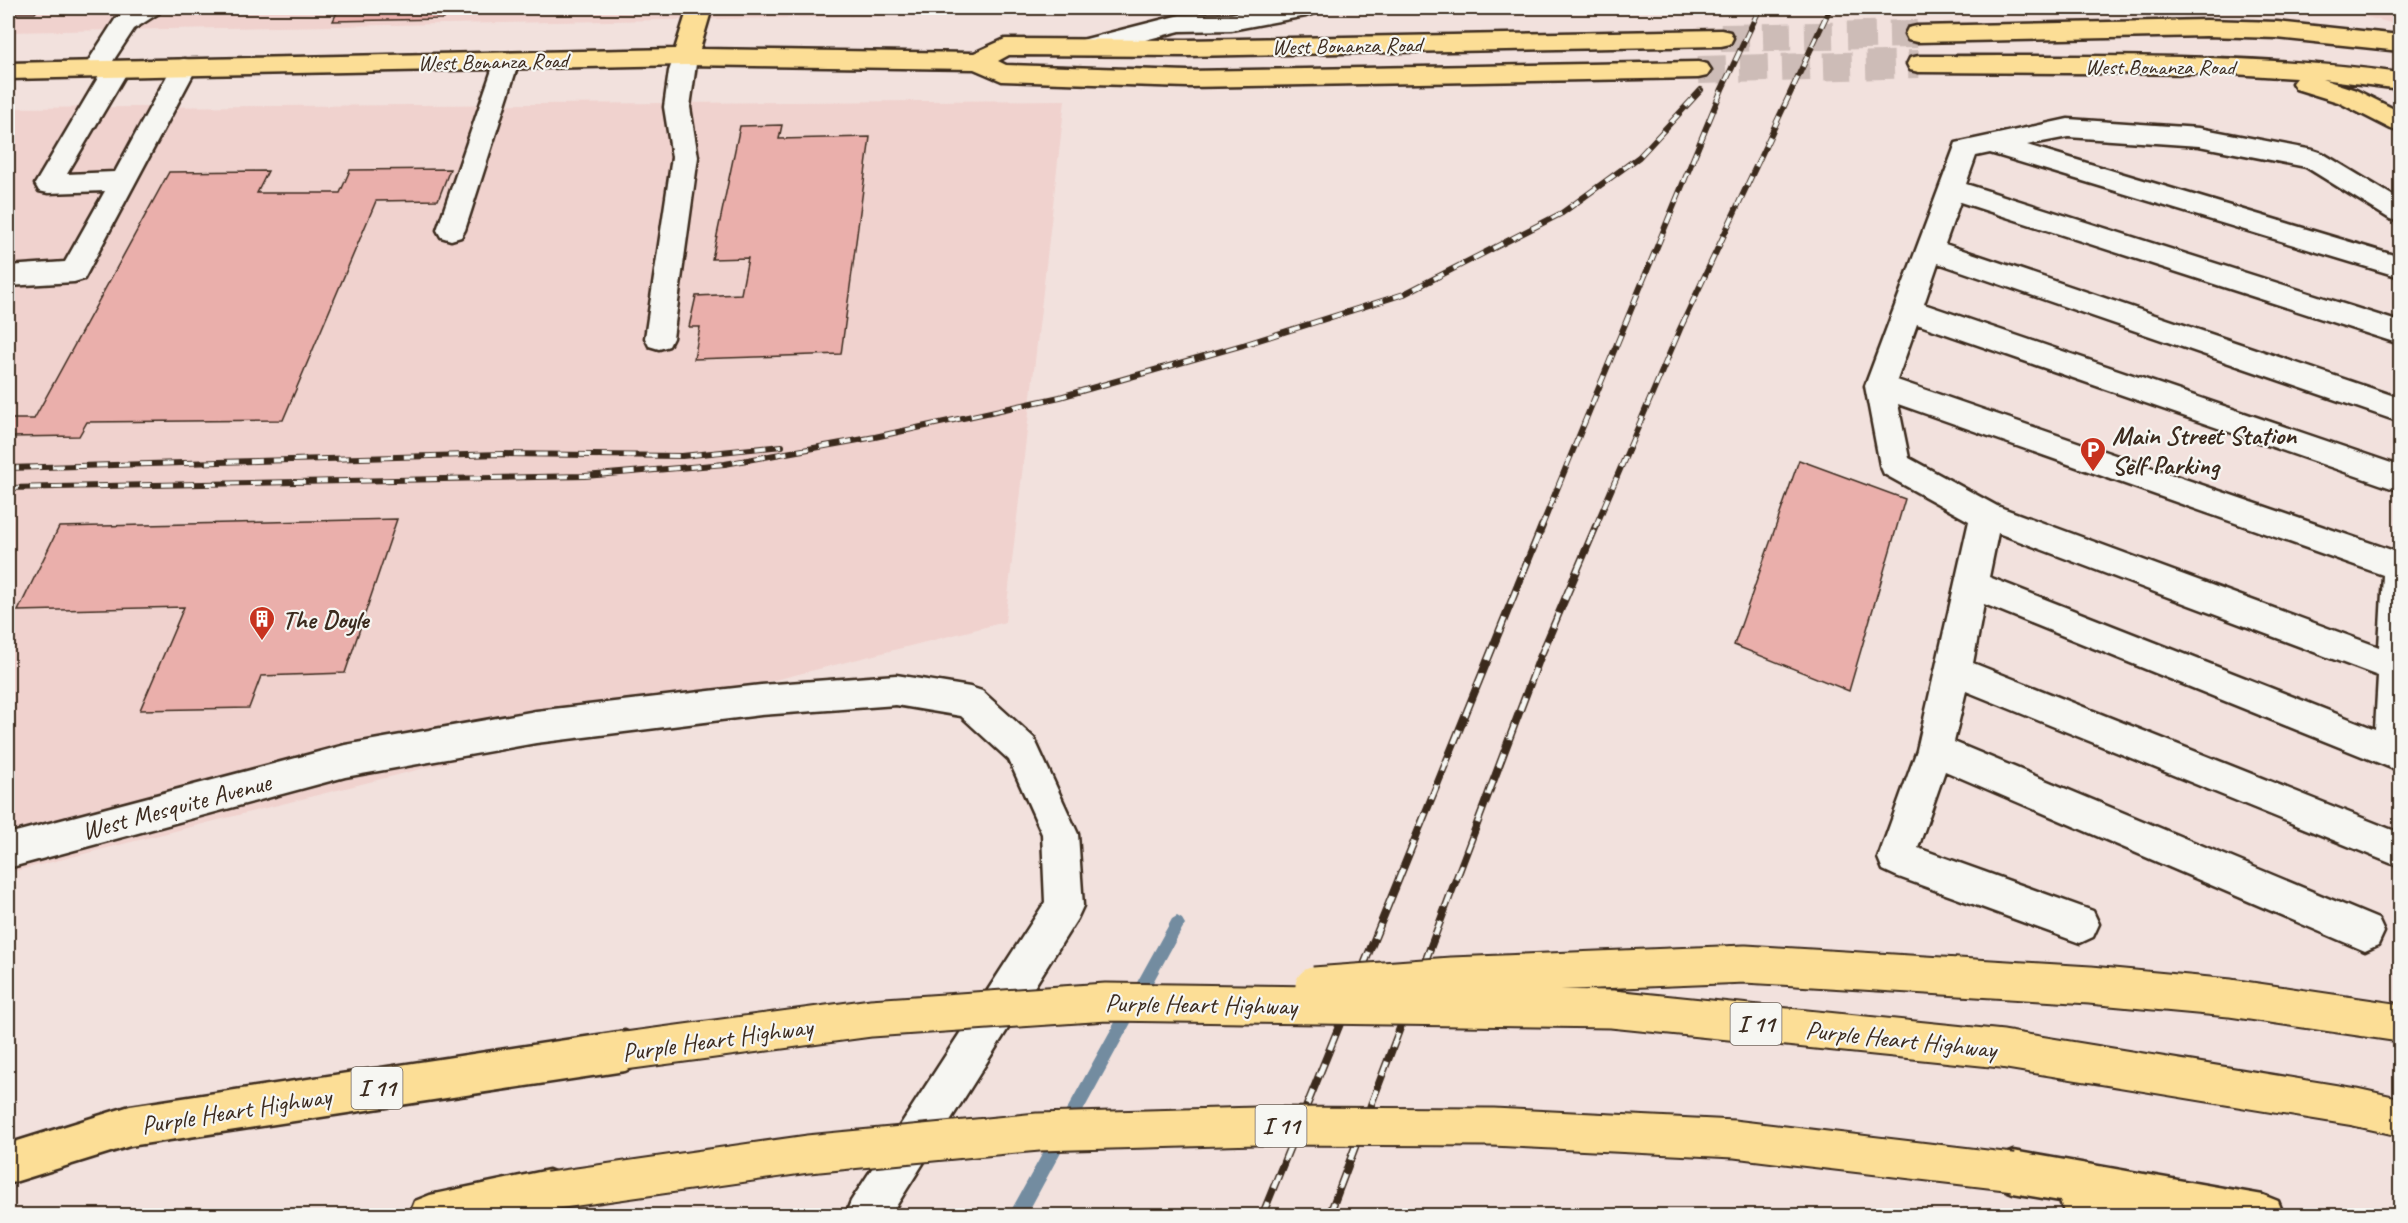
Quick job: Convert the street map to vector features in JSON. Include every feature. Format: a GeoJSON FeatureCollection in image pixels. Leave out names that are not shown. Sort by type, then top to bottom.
{"type":"FeatureCollection","features":[{"type":"Feature","properties":{"kind":"main road"},"geometry":{"type":"LineString","coordinates":[[685,57],[700,8]]}},
{"type":"Feature","properties":{"kind":"main road","name":"West Bonanza Road"},"geometry":{"type":"LineString","coordinates":[[1917,34],[2206,28],[2277,30],[2400,43]]}},
{"type":"Feature","properties":{"kind":"main road"},"geometry":{"type":"LineString","coordinates":[[2366,38],[2400,37]]}},
{"type":"Feature","properties":{"kind":"main road","name":"West Bonanza Road"},"geometry":{"type":"LineString","coordinates":[[978,61],[1005,47],[1242,47],[1720,38]]}},
{"type":"Feature","properties":{"kind":"main road","name":"West Bonanza Road"},"geometry":{"type":"LineString","coordinates":[[8,71],[685,57],[978,61],[1002,74],[1187,79],[1698,70]]}},
{"type":"Feature","properties":{"kind":"main road","name":"West Bonanza Road"},"geometry":{"type":"LineString","coordinates":[[1919,64],[2234,66],[2335,72],[2400,81]]}},
{"type":"Feature","properties":{"kind":"main road"},"geometry":{"type":"LineString","coordinates":[[2234,66],[2347,96],[2400,123]]}},
{"type":"Feature","properties":{"kind":"main road"},"geometry":{"type":"LineString","coordinates":[[1106,1002],[1452,976],[1745,964],[2230,998],[2400,1023]]}},
{"type":"Feature","properties":{"kind":"main road","name":"Purple Heart Highway"},"geometry":{"type":"LineString","coordinates":[[8,1164],[130,1126],[625,1051],[871,1018],[1106,1002],[1612,1010],[2002,1049],[2355,1107],[2400,1117]]}},
{"type":"Feature","properties":{"kind":"main road"},"geometry":{"type":"LineString","coordinates":[[8,1146],[130,1126]]}},
{"type":"Feature","properties":{"kind":"main road","name":"I 11"},"geometry":{"type":"LineString","coordinates":[[429,1215],[549,1191],[808,1154],[1015,1134],[1257,1126],[1493,1127],[1734,1139],[2013,1172],[2263,1215]]}},
{"type":"Feature","properties":{"kind":"main road"},"geometry":{"type":"LineString","coordinates":[[2013,1172],[2126,1215]]}},
{"type":"Feature","properties":{"kind":"street"},"geometry":{"type":"LineString","coordinates":[[124,181],[48,184],[106,69],[122,16],[150,8]]}},
{"type":"Feature","properties":{"kind":"street"},"geometry":{"type":"LineString","coordinates":[[1087,47],[1180,23],[1231,22],[1306,8]]}},
{"type":"Feature","properties":{"kind":"street"},"geometry":{"type":"LineString","coordinates":[[659,338],[685,157],[677,128],[676,93],[685,57]]}},
{"type":"Feature","properties":{"kind":"street"},"geometry":{"type":"LineString","coordinates":[[451,230],[507,61]]}},
{"type":"Feature","properties":{"kind":"street"},"geometry":{"type":"LineString","coordinates":[[8,276],[74,272],[184,67]]}},
{"type":"Feature","properties":{"kind":"street"},"geometry":{"type":"LineString","coordinates":[[2396,668],[1986,515],[1894,465],[1880,386],[1965,149],[2068,128],[2199,137],[2313,159],[2400,212]]}},
{"type":"Feature","properties":{"kind":"street"},"geometry":{"type":"LineString","coordinates":[[1990,144],[2400,267]]}},
{"type":"Feature","properties":{"kind":"street"},"geometry":{"type":"LineString","coordinates":[[1950,189],[2400,333]]}},
{"type":"Feature","properties":{"kind":"street"},"geometry":{"type":"LineString","coordinates":[[1929,249],[2400,410]]}},
{"type":"Feature","properties":{"kind":"street"},"geometry":{"type":"LineString","coordinates":[[1907,309],[2400,478]]}},
{"type":"Feature","properties":{"kind":"street"},"geometry":{"type":"LineString","coordinates":[[1880,386],[2400,568],[2391,752],[1972,585]]}},
{"type":"Feature","properties":{"kind":"street"},"geometry":{"type":"LineString","coordinates":[[1986,515],[1954,671],[1935,750],[1896,858],[2080,924]]}},
{"type":"Feature","properties":{"kind":"street"},"geometry":{"type":"LineString","coordinates":[[1954,671],[2400,850]]}},
{"type":"Feature","properties":{"kind":"street","name":"West Mesquite Avenue"},"geometry":{"type":"LineString","coordinates":[[8,851],[345,761],[546,725],[761,700],[896,690],[970,702],[1022,749],[1060,834],[1064,906],[866,1215]]}},
{"type":"Feature","properties":{"kind":"street"},"geometry":{"type":"LineString","coordinates":[[1935,750],[2365,932]]}},
{"type":"Feature","properties":{"kind":"shaded area"},"geometry":{"type":"Polygon","coordinates":[[[8,8],[1615,8],[1044,13],[8,32],[8,8]]]}},
{"type":"Feature","properties":{"kind":"shaded area"},"geometry":{"type":"Polygon","coordinates":[[[2329,8],[2400,8],[2400,25],[2329,8]]]}},
{"type":"Feature","properties":{"kind":"shaded area"},"geometry":{"type":"Polygon","coordinates":[[[1065,100],[1005,622],[8,873],[8,108],[1065,100]]]}},
{"type":"Feature","properties":{"kind":"building"},"geometry":{"type":"Polygon","coordinates":[[[8,8],[39,8],[35,13],[8,13],[8,8]]]}},
{"type":"Feature","properties":{"kind":"building"},"geometry":{"type":"Polygon","coordinates":[[[339,8],[449,8],[444,19],[333,21],[339,8]]]}},
{"type":"Feature","properties":{"kind":"building"},"geometry":{"type":"Polygon","coordinates":[[[782,125],[779,139],[870,137],[841,354],[694,359],[700,327],[689,327],[696,296],[741,294],[748,258],[712,259],[740,126],[782,125]]]}},
{"type":"Feature","properties":{"kind":"building"},"geometry":{"type":"Polygon","coordinates":[[[450,169],[438,200],[376,201],[283,420],[87,422],[79,436],[8,437],[8,419],[34,419],[169,172],[268,171],[257,193],[340,193],[350,170],[450,169]]]}},
{"type":"Feature","properties":{"kind":"building"},"geometry":{"type":"Polygon","coordinates":[[[1799,460],[1905,499],[1849,691],[1734,645],[1799,460]]]}},
{"type":"Feature","properties":{"kind":"building","name":"The Doyle"},"geometry":{"type":"Polygon","coordinates":[[[397,519],[345,673],[261,676],[249,708],[140,710],[184,607],[18,611],[59,527],[397,519]]]}},
{"type":"Feature","properties":{"kind":"waterway"},"geometry":{"type":"LineString","coordinates":[[1016,1216],[1177,924]]}},
{"type":"Feature","properties":{"kind":"tunnel"},"geometry":{"type":"LineString","coordinates":[[1721,38],[1917,34]]}},
{"type":"Feature","properties":{"kind":"tunnel"},"geometry":{"type":"LineString","coordinates":[[1698,70],[1919,64]]}},
{"type":"Feature","properties":{"kind":"railway"},"geometry":{"type":"LineString","coordinates":[[1541,528],[1722,89],[1760,8]]}},
{"type":"Feature","properties":{"kind":"railway"},"geometry":{"type":"LineString","coordinates":[[1595,528],[1680,329],[1830,8]]}},
{"type":"Feature","properties":{"kind":"railway"},"geometry":{"type":"LineString","coordinates":[[8,488],[585,476],[725,464],[875,437],[1060,397],[1243,345],[1404,294],[1562,213],[1639,157],[1701,90]]}},
{"type":"Feature","properties":{"kind":"railway"},"geometry":{"type":"LineString","coordinates":[[8,468],[502,454],[682,456],[782,446]]}},
{"type":"Feature","properties":{"kind":"railway"},"geometry":{"type":"LineString","coordinates":[[1262,1216],[1542,526]]}},
{"type":"Feature","properties":{"kind":"railway"},"geometry":{"type":"LineString","coordinates":[[1329,1216],[1539,660],[1596,526]]}},
{"type":"Feature","properties":{"kind":"place","name":"Main Street Station Self Parking"},"geometry":{"type":"Point","coordinates":[2093,473]}},
{"type":"Feature","properties":{"kind":"place","name":"The Doyle"},"geometry":{"type":"Point","coordinates":[262,642]}}]}
